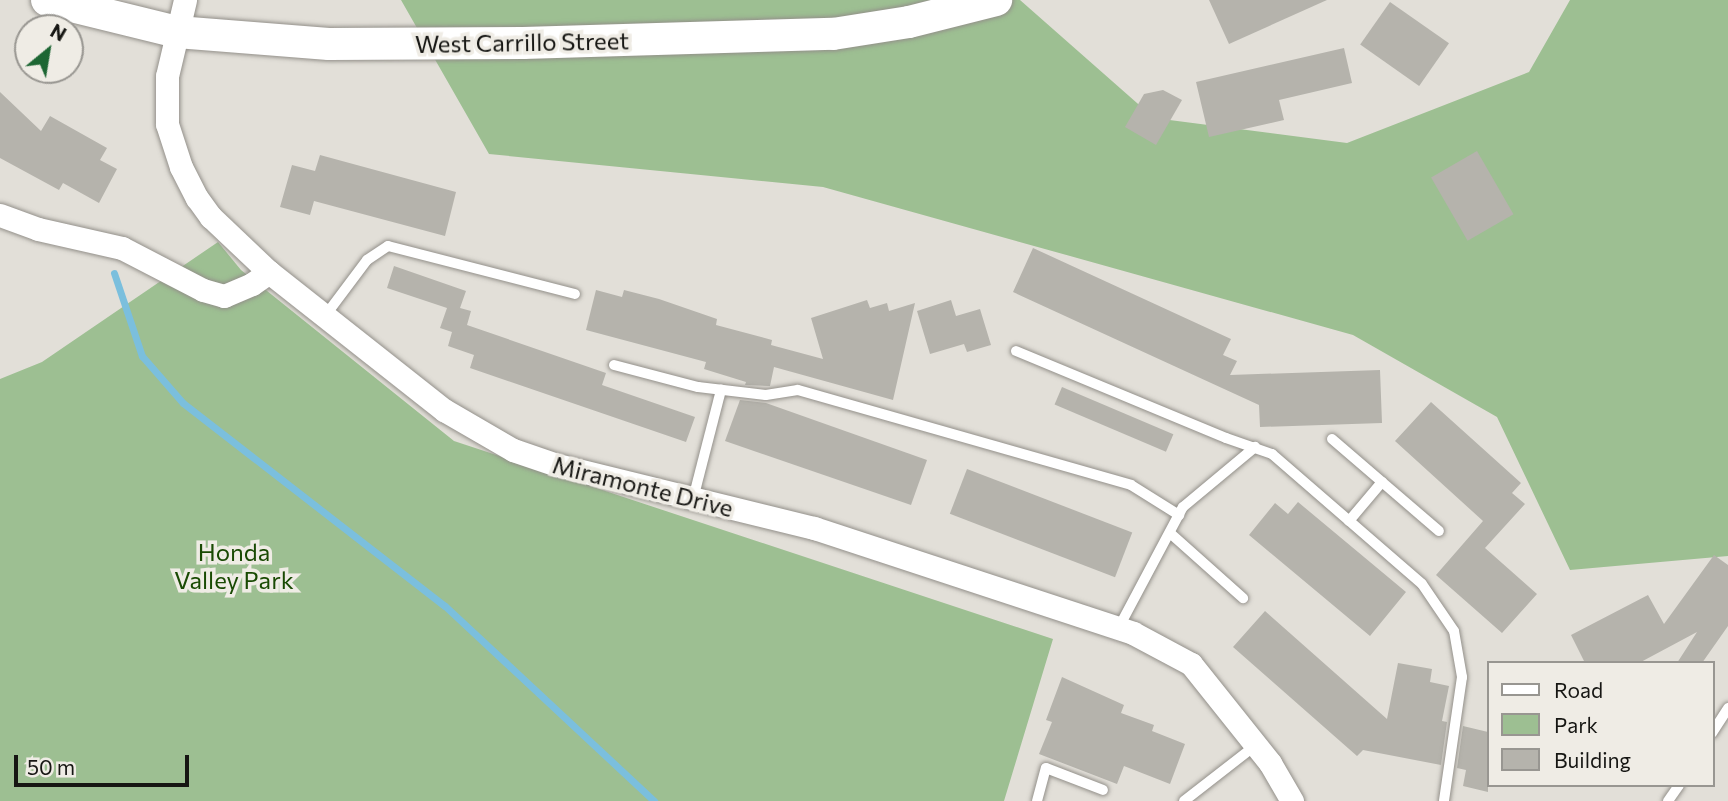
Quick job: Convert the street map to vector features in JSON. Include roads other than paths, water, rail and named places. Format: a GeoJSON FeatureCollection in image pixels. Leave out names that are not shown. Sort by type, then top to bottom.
{"type":"FeatureCollection","features":[{"type":"Feature","properties":{"kind":"main road","name":"West Carrillo Street"},"geometry":{"type":"LineString","coordinates":[[47,0],[177,32],[329,44],[756,38],[833,34],[909,22],[996,0]]}},
{"type":"Feature","properties":{"kind":"street","name":"Miramonte Drive"},"geometry":{"type":"LineString","coordinates":[[185,0],[165,92],[167,124],[181,167],[211,217],[269,272],[444,410],[513,450],[557,465],[814,528],[1118,629],[1191,664],[1256,745],[1292,801]]}},
{"type":"Feature","properties":{"kind":"street"},"geometry":{"type":"LineString","coordinates":[[0,215],[38,229],[122,248],[203,290],[224,296],[252,284],[269,272]]}},
{"type":"Feature","properties":{"kind":"lane"},"geometry":{"type":"LineString","coordinates":[[325,316],[367,260],[388,246],[575,294]]}},
{"type":"Feature","properties":{"kind":"lane"},"geometry":{"type":"LineString","coordinates":[[1016,351],[1226,438],[1272,454],[1422,584],[1454,631],[1462,677],[1444,801]]}},
{"type":"Feature","properties":{"kind":"lane"},"geometry":{"type":"LineString","coordinates":[[614,365],[698,387],[766,395],[799,390],[1131,485],[1179,515]]}},
{"type":"Feature","properties":{"kind":"lane"},"geometry":{"type":"LineString","coordinates":[[693,499],[721,390]]}},
{"type":"Feature","properties":{"kind":"lane"},"geometry":{"type":"LineString","coordinates":[[1332,439],[1439,531]]}},
{"type":"Feature","properties":{"kind":"lane"},"geometry":{"type":"LineString","coordinates":[[1118,629],[1183,507],[1255,447]]}},
{"type":"Feature","properties":{"kind":"lane"},"geometry":{"type":"LineString","coordinates":[[1349,521],[1382,482]]}},
{"type":"Feature","properties":{"kind":"lane"},"geometry":{"type":"LineString","coordinates":[[1170,533],[1243,598]]}},
{"type":"Feature","properties":{"kind":"lane"},"geometry":{"type":"LineString","coordinates":[[1714,730],[1728,709]]}},
{"type":"Feature","properties":{"kind":"lane"},"geometry":{"type":"LineString","coordinates":[[1184,801],[1256,745]]}},
{"type":"Feature","properties":{"kind":"lane"},"geometry":{"type":"LineString","coordinates":[[1038,801],[1046,768],[1103,790]]}},
{"type":"Feature","properties":{"kind":"waterway"},"geometry":{"type":"LineString","coordinates":[[114,273],[142,356],[183,403],[445,606],[654,801]]}},
{"type":"Feature","properties":{"kind":"park label","name":"Honda Valley Park"},"geometry":{"type":"Point","coordinates":[234,566]}}]}
